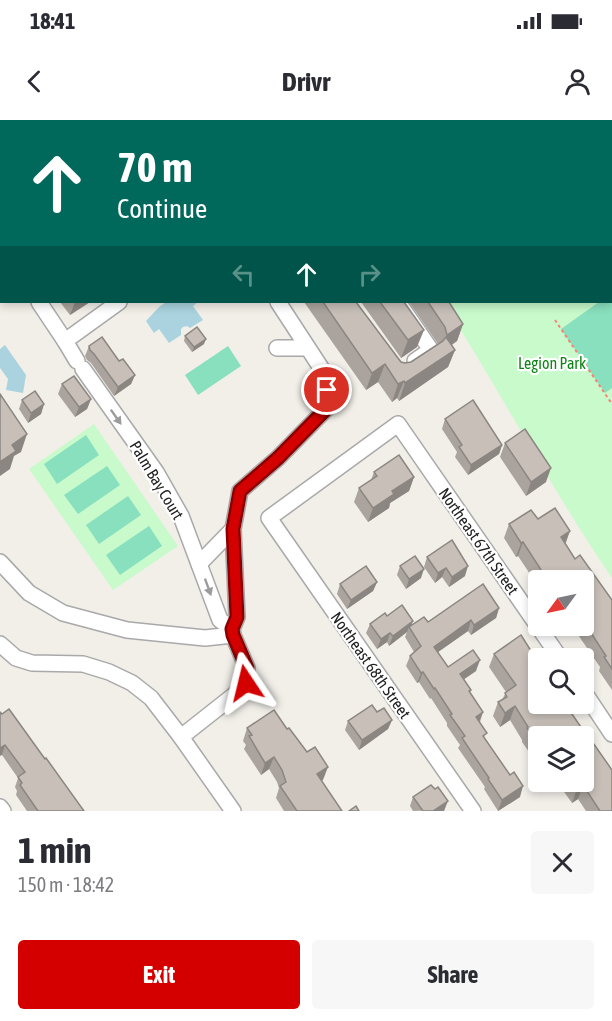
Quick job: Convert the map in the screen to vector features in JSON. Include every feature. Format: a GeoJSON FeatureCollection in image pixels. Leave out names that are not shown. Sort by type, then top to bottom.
{"type":"FeatureCollection","features":[{"type":"Feature","properties":{"kind":"street","name":"Palm Bay Court"},"geometry":{"type":"LineString","coordinates":[[40,303],[80,365],[156,472],[181,516],[220,620],[232,632],[247,668],[246,683],[181,737]]}},
{"type":"Feature","properties":{"kind":"street"},"geometry":{"type":"LineString","coordinates":[[65,341],[118,303]]}},
{"type":"Feature","properties":{"kind":"street"},"geometry":{"type":"LineString","coordinates":[[0,562],[29,593],[63,613],[127,630],[205,638],[232,632],[237,617],[233,529],[240,491],[278,458],[329,406],[326,374],[279,303]]}},
{"type":"Feature","properties":{"kind":"street"},"geometry":{"type":"LineString","coordinates":[[399,303],[431,350],[399,371]]}},
{"type":"Feature","properties":{"kind":"street"},"geometry":{"type":"LineString","coordinates":[[277,348],[307,348]]}},
{"type":"Feature","properties":{"kind":"street","name":"Northeast 67th Street"},"geometry":{"type":"LineString","coordinates":[[269,518],[398,424],[553,648]]}},
{"type":"Feature","properties":{"kind":"street","name":"Northeast 68th Street"},"geometry":{"type":"LineString","coordinates":[[269,518],[473,811]]}},
{"type":"Feature","properties":{"kind":"street"},"geometry":{"type":"LineString","coordinates":[[199,564],[233,529]]}},
{"type":"Feature","properties":{"kind":"street"},"geometry":{"type":"LineString","coordinates":[[0,644],[16,658],[32,663],[83,664],[109,672],[132,683],[151,698],[233,811]]}},
{"type":"Feature","properties":{"kind":"street"},"geometry":{"type":"LineString","coordinates":[[594,707],[612,734]]}},
{"type":"Feature","properties":{"kind":"street"},"geometry":{"type":"LineString","coordinates":[[0,807],[3,811]]}},
{"type":"Feature","properties":{"kind":"path"},"geometry":{"type":"LineString","coordinates":[[555,320],[612,404]]}},
{"type":"Feature","properties":{"kind":"green space","name":"Legion Park"},"geometry":{"type":"Polygon","coordinates":[[[444,303],[612,303],[612,578],[568,510],[444,303]]]}},
{"type":"Feature","properties":{"kind":"green space"},"geometry":{"type":"Polygon","coordinates":[[[598,303],[612,303],[612,388],[605,393],[561,329],[598,303]]]}},
{"type":"Feature","properties":{"kind":"green space"},"geometry":{"type":"Polygon","coordinates":[[[228,346],[241,366],[198,395],[185,375],[228,346]]]}},
{"type":"Feature","properties":{"kind":"green space"},"geometry":{"type":"Polygon","coordinates":[[[94,424],[178,546],[113,590],[29,469],[94,424]]]}},
{"type":"Feature","properties":{"kind":"green space"},"geometry":{"type":"Polygon","coordinates":[[[86,435],[99,455],[57,484],[44,464],[86,435]]]}},
{"type":"Feature","properties":{"kind":"green space"},"geometry":{"type":"Polygon","coordinates":[[[107,466],[120,485],[78,514],[64,495],[107,466]]]}},
{"type":"Feature","properties":{"kind":"green space"},"geometry":{"type":"Polygon","coordinates":[[[128,496],[141,515],[99,544],[86,525],[128,496]]]}},
{"type":"Feature","properties":{"kind":"green space"},"geometry":{"type":"Polygon","coordinates":[[[149,526],[162,546],[120,575],[106,555],[149,526]]]}},
{"type":"Feature","properties":{"kind":"water"},"geometry":{"type":"Polygon","coordinates":[[[165,303],[197,303],[193,306],[203,320],[190,328],[183,327],[181,335],[169,343],[159,329],[154,333],[146,321],[165,303]]]}},
{"type":"Feature","properties":{"kind":"water"},"geometry":{"type":"Polygon","coordinates":[[[5,345],[26,375],[23,393],[6,390],[8,379],[0,368],[0,349],[5,345]]]}},
{"type":"Feature","properties":{"kind":"building"},"geometry":{"type":"Polygon","coordinates":[[[324,303],[357,303],[401,362],[411,362],[446,337],[455,350],[405,383],[404,381],[398,384],[385,364],[372,373],[324,303]]]}},
{"type":"Feature","properties":{"kind":"building"},"geometry":{"type":"Polygon","coordinates":[[[381,303],[405,303],[424,330],[408,340],[381,303]]]}},
{"type":"Feature","properties":{"kind":"building"},"geometry":{"type":"Polygon","coordinates":[[[429,303],[450,303],[463,324],[447,335],[445,327],[429,303]]]}},
{"type":"Feature","properties":{"kind":"building"},"geometry":{"type":"Polygon","coordinates":[[[197,327],[206,339],[194,347],[185,336],[197,327]]]}},
{"type":"Feature","properties":{"kind":"building"},"geometry":{"type":"Polygon","coordinates":[[[102,337],[119,361],[123,359],[135,375],[118,387],[90,350],[89,346],[102,337]]]}},
{"type":"Feature","properties":{"kind":"building"},"geometry":{"type":"Polygon","coordinates":[[[74,376],[91,399],[79,407],[62,384],[74,376]]]}},
{"type":"Feature","properties":{"kind":"building"},"geometry":{"type":"Polygon","coordinates":[[[35,391],[44,404],[31,413],[22,400],[35,391]]]}},
{"type":"Feature","properties":{"kind":"building"},"geometry":{"type":"Polygon","coordinates":[[[0,394],[27,434],[12,445],[16,451],[0,462],[0,394]]]}},
{"type":"Feature","properties":{"kind":"building"},"geometry":{"type":"Polygon","coordinates":[[[473,400],[502,445],[471,465],[459,447],[462,445],[445,419],[473,400]]]}},
{"type":"Feature","properties":{"kind":"building"},"geometry":{"type":"Polygon","coordinates":[[[525,429],[551,468],[531,482],[505,443],[525,429]]]}},
{"type":"Feature","properties":{"kind":"building"},"geometry":{"type":"Polygon","coordinates":[[[399,455],[414,477],[392,491],[394,494],[373,508],[359,488],[377,476],[374,472],[399,455]]]}},
{"type":"Feature","properties":{"kind":"building"},"geometry":{"type":"Polygon","coordinates":[[[555,508],[570,531],[561,537],[575,559],[580,555],[591,570],[541,570],[509,524],[531,510],[538,519],[555,508]]]}},
{"type":"Feature","properties":{"kind":"building"},"geometry":{"type":"Polygon","coordinates":[[[452,540],[468,566],[452,577],[446,568],[438,573],[427,557],[452,540]]]}},
{"type":"Feature","properties":{"kind":"building"},"geometry":{"type":"Polygon","coordinates":[[[415,556],[424,569],[409,579],[400,566],[415,556]]]}},
{"type":"Feature","properties":{"kind":"building"},"geometry":{"type":"Polygon","coordinates":[[[366,566],[377,582],[351,600],[340,584],[366,566]]]}},
{"type":"Feature","properties":{"kind":"building"},"geometry":{"type":"Polygon","coordinates":[[[594,575],[612,600],[612,669],[604,657],[606,656],[593,636],[594,575]]]}},
{"type":"Feature","properties":{"kind":"building"},"geometry":{"type":"Polygon","coordinates":[[[483,584],[499,608],[474,625],[471,620],[434,647],[448,667],[473,650],[480,660],[460,674],[483,712],[476,717],[487,733],[483,736],[510,775],[514,772],[523,786],[502,800],[462,738],[465,736],[450,715],[452,714],[410,656],[421,646],[409,627],[424,617],[428,622],[483,584]]]}},
{"type":"Feature","properties":{"kind":"building"},"geometry":{"type":"Polygon","coordinates":[[[402,605],[413,621],[393,636],[390,633],[381,639],[370,624],[385,613],[387,616],[402,605]]]}},
{"type":"Feature","properties":{"kind":"building"},"geometry":{"type":"Polygon","coordinates":[[[521,635],[529,648],[528,714],[572,714],[581,726],[528,727],[515,706],[505,713],[498,702],[507,697],[505,693],[516,685],[494,654],[521,635]]]}},
{"type":"Feature","properties":{"kind":"building"},"geometry":{"type":"Polygon","coordinates":[[[372,705],[377,712],[384,708],[392,720],[362,740],[348,721],[372,705]]]}},
{"type":"Feature","properties":{"kind":"building"},"geometry":{"type":"Polygon","coordinates":[[[9,709],[84,811],[38,811],[20,785],[22,783],[18,777],[25,772],[5,745],[0,748],[0,712],[2,714],[9,709]]]}},
{"type":"Feature","properties":{"kind":"building"},"geometry":{"type":"Polygon","coordinates":[[[274,710],[307,752],[315,747],[328,767],[317,774],[342,811],[297,811],[280,786],[286,782],[282,770],[274,757],[265,763],[249,736],[252,735],[247,728],[274,710]]]}},
{"type":"Feature","properties":{"kind":"building"},"geometry":{"type":"Polygon","coordinates":[[[594,745],[612,770],[612,811],[600,811],[588,792],[594,792],[594,745]]]}},
{"type":"Feature","properties":{"kind":"building"},"geometry":{"type":"Polygon","coordinates":[[[431,785],[435,789],[438,787],[448,801],[433,811],[423,811],[413,797],[431,785]]]}},
{"type":"Feature","properties":{"kind":"building"},"geometry":{"type":"Polygon","coordinates":[[[356,806],[359,811],[349,811],[356,806]]]}},
{"type":"Feature","properties":{"kind":"route"},"geometry":{"type":"LineString","coordinates":[[246,683],[247,668],[232,629],[237,617],[233,529],[240,491],[278,458],[329,406],[327,390]]}}]}
